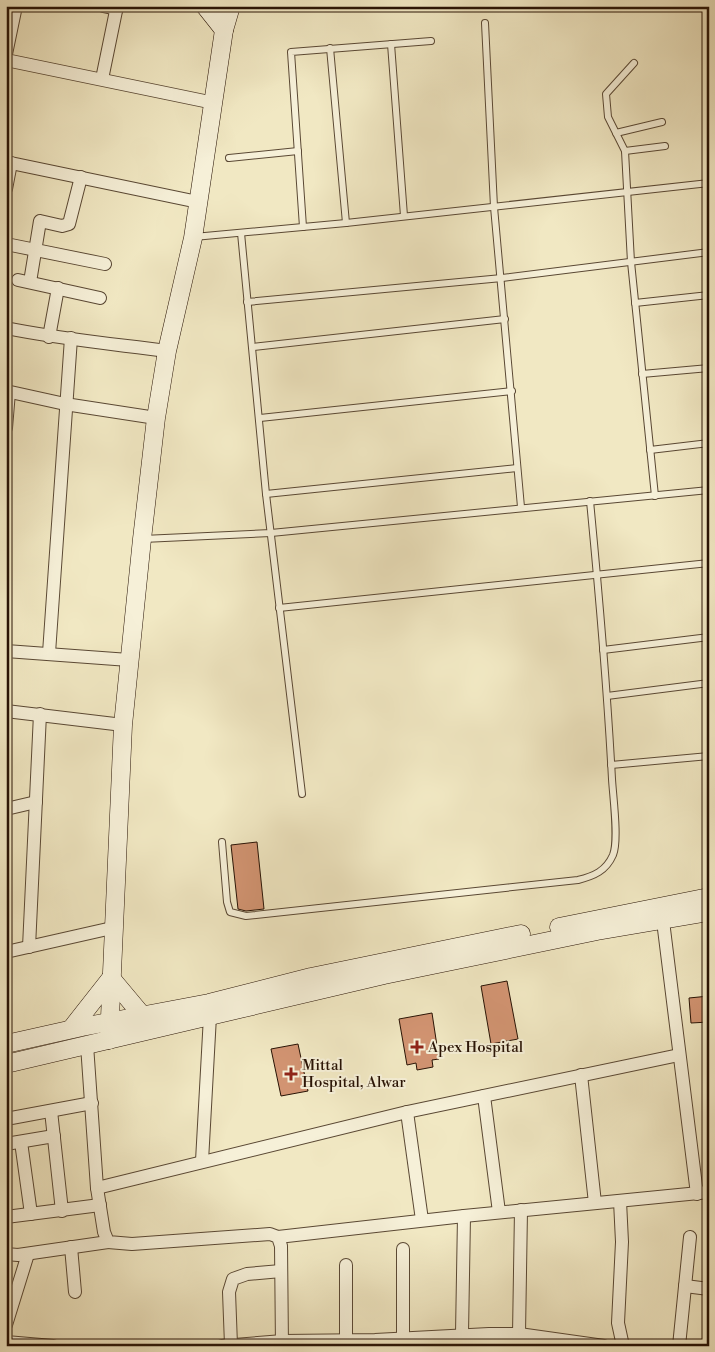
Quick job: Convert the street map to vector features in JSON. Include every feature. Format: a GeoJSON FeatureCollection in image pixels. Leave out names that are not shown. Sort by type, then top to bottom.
{"type":"FeatureCollection","features":[{"type":"Feature","properties":{"kind":"main road"},"geometry":{"type":"LineString","coordinates":[[205,6],[224,30]]}},
{"type":"Feature","properties":{"kind":"main road"},"geometry":{"type":"LineString","coordinates":[[109,1040],[112,928],[122,724],[156,418],[167,351],[192,238],[224,30],[231,6]]}},
{"type":"Feature","properties":{"kind":"main road"},"geometry":{"type":"LineString","coordinates":[[6,1064],[458,959],[597,931],[662,913],[709,897]]}},
{"type":"Feature","properties":{"kind":"main road"},"geometry":{"type":"LineString","coordinates":[[6,1044],[110,1021],[209,1003],[311,977],[472,942],[662,913],[709,912]]}},
{"type":"Feature","properties":{"kind":"main road"},"geometry":{"type":"LineString","coordinates":[[111,978],[142,1015]]}},
{"type":"Feature","properties":{"kind":"main road"},"geometry":{"type":"LineString","coordinates":[[71,1029],[111,978]]}},
{"type":"Feature","properties":{"kind":"street"},"geometry":{"type":"LineString","coordinates":[[6,54],[16,6]]}},
{"type":"Feature","properties":{"kind":"street"},"geometry":{"type":"LineString","coordinates":[[102,79],[117,8],[103,6]]}},
{"type":"Feature","properties":{"kind":"street"},"geometry":{"type":"LineString","coordinates":[[6,60],[214,103]]}},
{"type":"Feature","properties":{"kind":"street"},"geometry":{"type":"LineString","coordinates":[[6,189],[9,163],[198,202]]}},
{"type":"Feature","properties":{"kind":"street"},"geometry":{"type":"LineString","coordinates":[[81,178],[69,224],[62,226],[40,221],[35,250],[24,281],[100,298]]}},
{"type":"Feature","properties":{"kind":"street"},"geometry":{"type":"LineString","coordinates":[[6,244],[105,264]]}},
{"type":"Feature","properties":{"kind":"street"},"geometry":{"type":"LineString","coordinates":[[49,337],[58,288]]}},
{"type":"Feature","properties":{"kind":"street"},"geometry":{"type":"LineString","coordinates":[[6,328],[49,337],[71,338],[167,351]]}},
{"type":"Feature","properties":{"kind":"street"},"geometry":{"type":"LineString","coordinates":[[49,653],[71,338]]}},
{"type":"Feature","properties":{"kind":"street"},"geometry":{"type":"LineString","coordinates":[[6,428],[8,392],[65,404],[156,418]]}},
{"type":"Feature","properties":{"kind":"street"},"geometry":{"type":"LineString","coordinates":[[6,651],[129,660]]}},
{"type":"Feature","properties":{"kind":"street"},"geometry":{"type":"LineString","coordinates":[[6,711],[122,724]]}},
{"type":"Feature","properties":{"kind":"street"},"geometry":{"type":"LineString","coordinates":[[29,947],[40,714]]}},
{"type":"Feature","properties":{"kind":"street"},"geometry":{"type":"LineString","coordinates":[[6,809],[36,802]]}},
{"type":"Feature","properties":{"kind":"street"},"geometry":{"type":"LineString","coordinates":[[6,1254],[28,1254],[108,1242],[120,1244],[270,1234],[278,1237],[499,1212],[703,1193],[679,1055],[662,913]]}},
{"type":"Feature","properties":{"kind":"street"},"geometry":{"type":"LineString","coordinates":[[6,951],[112,928]]}},
{"type":"Feature","properties":{"kind":"street"},"geometry":{"type":"LineString","coordinates":[[202,1161],[210,1016]]}},
{"type":"Feature","properties":{"kind":"street"},"geometry":{"type":"LineString","coordinates":[[87,1046],[97,1188],[104,1232],[108,1242]]}},
{"type":"Feature","properties":{"kind":"street"},"geometry":{"type":"LineString","coordinates":[[97,1188],[407,1112],[679,1055]]}},
{"type":"Feature","properties":{"kind":"street"},"geometry":{"type":"LineString","coordinates":[[581,1076],[595,1203]]}},
{"type":"Feature","properties":{"kind":"street"},"geometry":{"type":"LineString","coordinates":[[484,1096],[499,1212]]}},
{"type":"Feature","properties":{"kind":"street"},"geometry":{"type":"LineString","coordinates":[[6,1119],[92,1103]]}},
{"type":"Feature","properties":{"kind":"street"},"geometry":{"type":"LineString","coordinates":[[51,1111],[62,1211]]}},
{"type":"Feature","properties":{"kind":"street"},"geometry":{"type":"LineString","coordinates":[[407,1112],[422,1220]]}},
{"type":"Feature","properties":{"kind":"street"},"geometry":{"type":"LineString","coordinates":[[6,1144],[54,1136]]}},
{"type":"Feature","properties":{"kind":"street"},"geometry":{"type":"LineString","coordinates":[[20,1142],[30,1214]]}},
{"type":"Feature","properties":{"kind":"street"},"geometry":{"type":"LineString","coordinates":[[620,1201],[622,1242],[618,1323],[623,1346]]}},
{"type":"Feature","properties":{"kind":"street"},"geometry":{"type":"LineString","coordinates":[[6,1217],[100,1205]]}},
{"type":"Feature","properties":{"kind":"street"},"geometry":{"type":"LineString","coordinates":[[519,1334],[521,1210]]}},
{"type":"Feature","properties":{"kind":"street"},"geometry":{"type":"LineString","coordinates":[[462,1334],[464,1216]]}},
{"type":"Feature","properties":{"kind":"street"},"geometry":{"type":"LineString","coordinates":[[278,1237],[281,1246],[282,1343]]}},
{"type":"Feature","properties":{"kind":"street"},"geometry":{"type":"LineString","coordinates":[[679,1346],[690,1237]]}},
{"type":"Feature","properties":{"kind":"street"},"geometry":{"type":"LineString","coordinates":[[71,1248],[75,1292]]}},
{"type":"Feature","properties":{"kind":"street"},"geometry":{"type":"LineString","coordinates":[[403,1249],[403,1339]]}},
{"type":"Feature","properties":{"kind":"street"},"geometry":{"type":"LineString","coordinates":[[7,1323],[11,1295],[28,1254]]}},
{"type":"Feature","properties":{"kind":"street"},"geometry":{"type":"LineString","coordinates":[[346,1265],[346,1340]]}},
{"type":"Feature","properties":{"kind":"street"},"geometry":{"type":"LineString","coordinates":[[281,1271],[239,1275],[233,1279],[229,1292],[227,1345],[403,1339],[421,1342],[462,1334],[488,1340],[519,1334],[560,1342],[604,1346]]}},
{"type":"Feature","properties":{"kind":"street"},"geometry":{"type":"LineString","coordinates":[[685,1286],[709,1289]]}},
{"type":"Feature","properties":{"kind":"street"},"geometry":{"type":"LineString","coordinates":[[6,1342],[53,1346]]}},
{"type":"Feature","properties":{"kind":"lane"},"geometry":{"type":"LineString","coordinates":[[485,23],[494,207],[512,391],[520,507]]}},
{"type":"Feature","properties":{"kind":"lane"},"geometry":{"type":"LineString","coordinates":[[303,227],[291,52],[431,41]]}},
{"type":"Feature","properties":{"kind":"lane"},"geometry":{"type":"LineString","coordinates":[[391,44],[404,216]]}},
{"type":"Feature","properties":{"kind":"lane"},"geometry":{"type":"LineString","coordinates":[[330,48],[346,223]]}},
{"type":"Feature","properties":{"kind":"lane"},"geometry":{"type":"LineString","coordinates":[[634,63],[606,94],[608,117],[625,151],[634,303],[655,496]]}},
{"type":"Feature","properties":{"kind":"lane"},"geometry":{"type":"LineString","coordinates":[[616,133],[662,122]]}},
{"type":"Feature","properties":{"kind":"lane"},"geometry":{"type":"LineString","coordinates":[[625,151],[665,146]]}},
{"type":"Feature","properties":{"kind":"lane"},"geometry":{"type":"LineString","coordinates":[[229,158],[298,151]]}},
{"type":"Feature","properties":{"kind":"lane"},"geometry":{"type":"LineString","coordinates":[[192,238],[709,183]]}},
{"type":"Feature","properties":{"kind":"lane"},"geometry":{"type":"LineString","coordinates":[[242,233],[266,494],[302,794]]}},
{"type":"Feature","properties":{"kind":"lane"},"geometry":{"type":"LineString","coordinates":[[247,302],[502,278],[709,252]]}},
{"type":"Feature","properties":{"kind":"lane"},"geometry":{"type":"LineString","coordinates":[[634,303],[709,295]]}},
{"type":"Feature","properties":{"kind":"lane"},"geometry":{"type":"LineString","coordinates":[[252,348],[505,319]]}},
{"type":"Feature","properties":{"kind":"lane"},"geometry":{"type":"LineString","coordinates":[[642,374],[709,368]]}},
{"type":"Feature","properties":{"kind":"lane"},"geometry":{"type":"LineString","coordinates":[[260,418],[512,391]]}},
{"type":"Feature","properties":{"kind":"lane"},"geometry":{"type":"LineString","coordinates":[[650,450],[709,443]]}},
{"type":"Feature","properties":{"kind":"lane"},"geometry":{"type":"LineString","coordinates":[[266,494],[517,468]]}},
{"type":"Feature","properties":{"kind":"lane"},"geometry":{"type":"LineString","coordinates":[[142,539],[271,533],[520,507],[709,490]]}},
{"type":"Feature","properties":{"kind":"lane"},"geometry":{"type":"LineString","coordinates":[[222,842],[227,902],[230,912],[246,916],[578,880],[595,876],[607,867],[614,853],[611,765],[590,501]]}},
{"type":"Feature","properties":{"kind":"lane"},"geometry":{"type":"LineString","coordinates":[[280,608],[709,562]]}},
{"type":"Feature","properties":{"kind":"lane"},"geometry":{"type":"LineString","coordinates":[[603,650],[709,637]]}},
{"type":"Feature","properties":{"kind":"lane"},"geometry":{"type":"LineString","coordinates":[[607,696],[709,683]]}},
{"type":"Feature","properties":{"kind":"lane"},"geometry":{"type":"LineString","coordinates":[[611,765],[709,756]]}},
{"type":"Feature","properties":{"kind":"building"},"geometry":{"type":"Polygon","coordinates":[[[257,842],[264,909],[246,911],[238,909],[231,845],[257,842]]]}},
{"type":"Feature","properties":{"kind":"building"},"geometry":{"type":"Polygon","coordinates":[[[507,981],[518,1039],[491,1044],[481,986],[507,981]]]}},
{"type":"Feature","properties":{"kind":"building"},"geometry":{"type":"Polygon","coordinates":[[[709,996],[709,1022],[691,1023],[689,998],[709,996]]]}},
{"type":"Feature","properties":{"kind":"building"},"geometry":{"type":"Polygon","coordinates":[[[432,1013],[439,1059],[432,1060],[433,1067],[417,1070],[416,1063],[407,1065],[399,1019],[432,1013]]]}},
{"type":"Feature","properties":{"kind":"building"},"geometry":{"type":"Polygon","coordinates":[[[298,1044],[308,1091],[281,1096],[271,1049],[298,1044]]]}},
{"type":"Feature","properties":{"kind":"place","name":"Apex Hospital"},"geometry":{"type":"Point","coordinates":[417,1047]}},
{"type":"Feature","properties":{"kind":"place","name":"Mittal Hospital, Alwar"},"geometry":{"type":"Point","coordinates":[291,1074]}}]}
